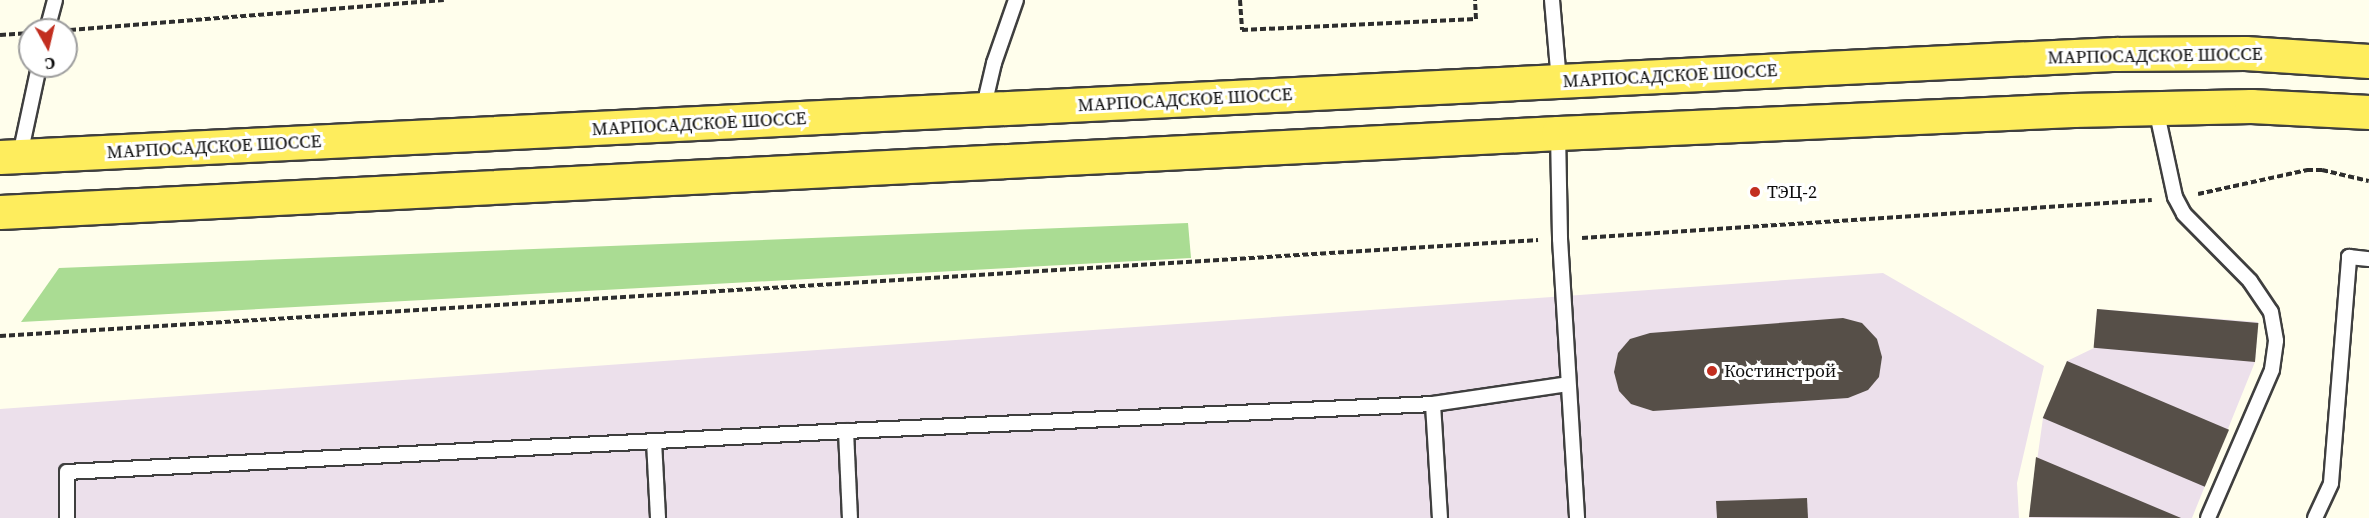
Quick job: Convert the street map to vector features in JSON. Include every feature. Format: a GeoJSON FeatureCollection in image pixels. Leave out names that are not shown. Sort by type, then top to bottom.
{"type":"FeatureCollection","features":[{"type":"Feature","properties":{"kind":"main road","name":"МАРПОСАДСКОЕ ШОССЕ"},"geometry":{"type":"LineString","coordinates":[[10,157],[2116,54],[2245,53],[2369,62]]}},
{"type":"Feature","properties":{"kind":"main road"},"geometry":{"type":"LineString","coordinates":[[0,212],[1558,133],[2155,106],[2251,106],[2369,112]]}},
{"type":"Feature","properties":{"kind":"lane"},"geometry":{"type":"LineString","coordinates":[[50,18],[55,0]]}},
{"type":"Feature","properties":{"kind":"lane"},"geometry":{"type":"LineString","coordinates":[[983,111],[994,63],[1016,0]]}},
{"type":"Feature","properties":{"kind":"lane"},"geometry":{"type":"LineString","coordinates":[[1552,0],[1559,81]]}},
{"type":"Feature","properties":{"kind":"lane"},"geometry":{"type":"LineString","coordinates":[[10,157],[35,78]]}},
{"type":"Feature","properties":{"kind":"lane"},"geometry":{"type":"LineString","coordinates":[[2155,106],[2175,197],[2184,214],[2250,281],[2271,312],[2276,341],[2272,370],[2208,518]]}},
{"type":"Feature","properties":{"kind":"lane"},"geometry":{"type":"LineString","coordinates":[[1558,133],[1568,384],[1577,518]]}},
{"type":"Feature","properties":{"kind":"lane"},"geometry":{"type":"LineString","coordinates":[[2314,518],[2331,483],[2349,257],[2369,259]]}},
{"type":"Feature","properties":{"kind":"lane"},"geometry":{"type":"LineString","coordinates":[[67,518],[67,472],[846,431],[1433,404],[1568,384]]}},
{"type":"Feature","properties":{"kind":"lane"},"geometry":{"type":"LineString","coordinates":[[1433,404],[1440,518]]}},
{"type":"Feature","properties":{"kind":"lane"},"geometry":{"type":"LineString","coordinates":[[846,431],[850,518]]}},
{"type":"Feature","properties":{"kind":"lane"},"geometry":{"type":"LineString","coordinates":[[654,441],[658,518]]}},
{"type":"Feature","properties":{"kind":"path"},"geometry":{"type":"LineString","coordinates":[[78,29],[444,0]]}},
{"type":"Feature","properties":{"kind":"path"},"geometry":{"type":"LineString","coordinates":[[1240,0],[1242,30],[1476,19],[1475,0]]}},
{"type":"Feature","properties":{"kind":"path"},"geometry":{"type":"LineString","coordinates":[[0,35],[18,34]]}},
{"type":"Feature","properties":{"kind":"path"},"geometry":{"type":"LineString","coordinates":[[2194,194],[2307,170],[2322,170],[2369,181]]}},
{"type":"Feature","properties":{"kind":"path"},"geometry":{"type":"LineString","coordinates":[[1576,238],[2148,200]]}},
{"type":"Feature","properties":{"kind":"path"},"geometry":{"type":"LineString","coordinates":[[0,336],[1546,240]]}},
{"type":"Feature","properties":{"kind":"shaded area"},"geometry":{"type":"Polygon","coordinates":[[[1883,273],[2044,366],[2017,483],[2019,518],[0,518],[0,409],[1883,273]]]}},
{"type":"Feature","properties":{"kind":"shaded area"},"geometry":{"type":"Polygon","coordinates":[[[2097,309],[2258,322],[2255,362],[2192,518],[2029,518],[2043,418],[2067,361],[2094,348],[2097,309]]]}},
{"type":"Feature","properties":{"kind":"green space"},"geometry":{"type":"Polygon","coordinates":[[[1188,223],[1191,258],[21,322],[59,268],[1188,223]]]}},
{"type":"Feature","properties":{"kind":"building"},"geometry":{"type":"Polygon","coordinates":[[[2097,309],[2258,323],[2255,362],[2094,348],[2097,309]]]}},
{"type":"Feature","properties":{"kind":"building"},"geometry":{"type":"Polygon","coordinates":[[[1843,318],[1862,323],[1877,339],[1882,357],[1879,377],[1868,390],[1848,398],[1653,411],[1631,404],[1619,391],[1614,372],[1618,353],[1630,339],[1650,333],[1843,318]]]}},
{"type":"Feature","properties":{"kind":"building"},"geometry":{"type":"Polygon","coordinates":[[[2067,361],[2229,430],[2205,487],[2043,418],[2067,361]]]}},
{"type":"Feature","properties":{"kind":"building"},"geometry":{"type":"Polygon","coordinates":[[[2036,457],[2181,518],[2029,517],[2036,457]]]}},
{"type":"Feature","properties":{"kind":"building"},"geometry":{"type":"Polygon","coordinates":[[[1807,498],[1808,518],[1717,518],[1716,501],[1807,498]]]}},
{"type":"Feature","properties":{"kind":"place","name":"ТЭЦ-2"},"geometry":{"type":"Point","coordinates":[1755,192]}},
{"type":"Feature","properties":{"kind":"place","name":"Костинстрой"},"geometry":{"type":"Point","coordinates":[1712,371]}}]}
